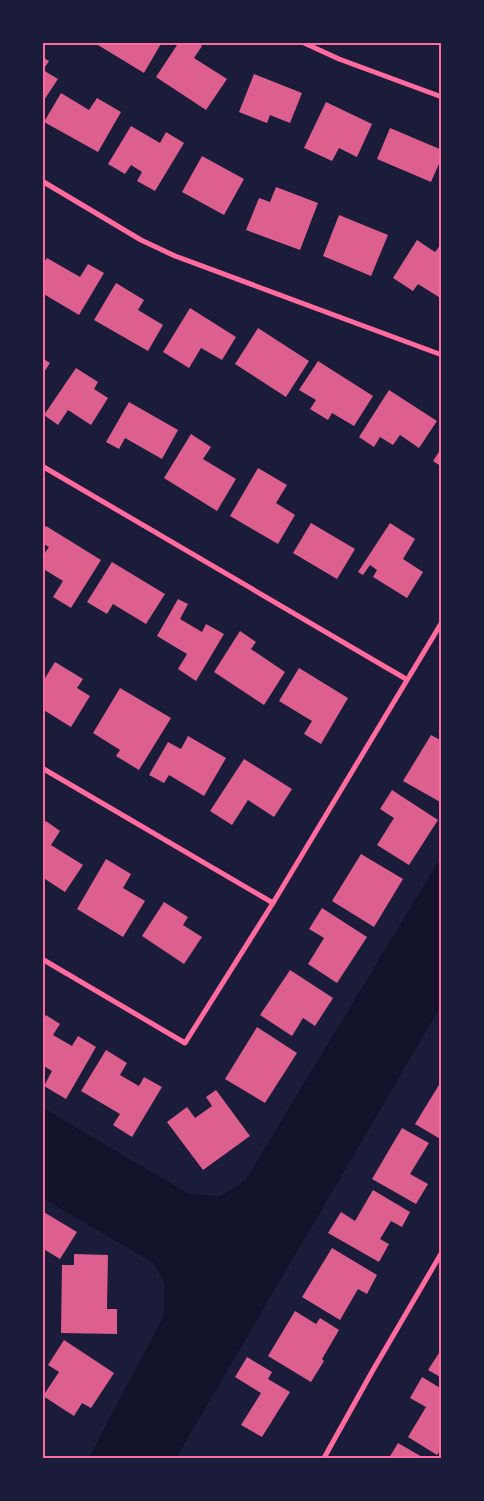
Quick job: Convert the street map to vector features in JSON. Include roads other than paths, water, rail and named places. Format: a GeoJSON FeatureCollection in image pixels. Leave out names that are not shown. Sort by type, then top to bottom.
{"type":"FeatureCollection","features":[{"type":"Feature","properties":{"kind":"street"},"geometry":{"type":"LineString","coordinates":[[302,42],[339,59],[442,97]]}},
{"type":"Feature","properties":{"kind":"street"},"geometry":{"type":"LineString","coordinates":[[42,181],[141,240],[175,256],[442,355]]}},
{"type":"Feature","properties":{"kind":"street"},"geometry":{"type":"LineString","coordinates":[[42,466],[406,679]]}},
{"type":"Feature","properties":{"kind":"street"},"geometry":{"type":"LineString","coordinates":[[42,959],[185,1043],[273,903],[442,622]]}},
{"type":"Feature","properties":{"kind":"street"},"geometry":{"type":"LineString","coordinates":[[42,768],[273,903]]}},
{"type":"Feature","properties":{"kind":"street"},"geometry":{"type":"LineString","coordinates":[[324,1458],[442,1252]]}}]}
